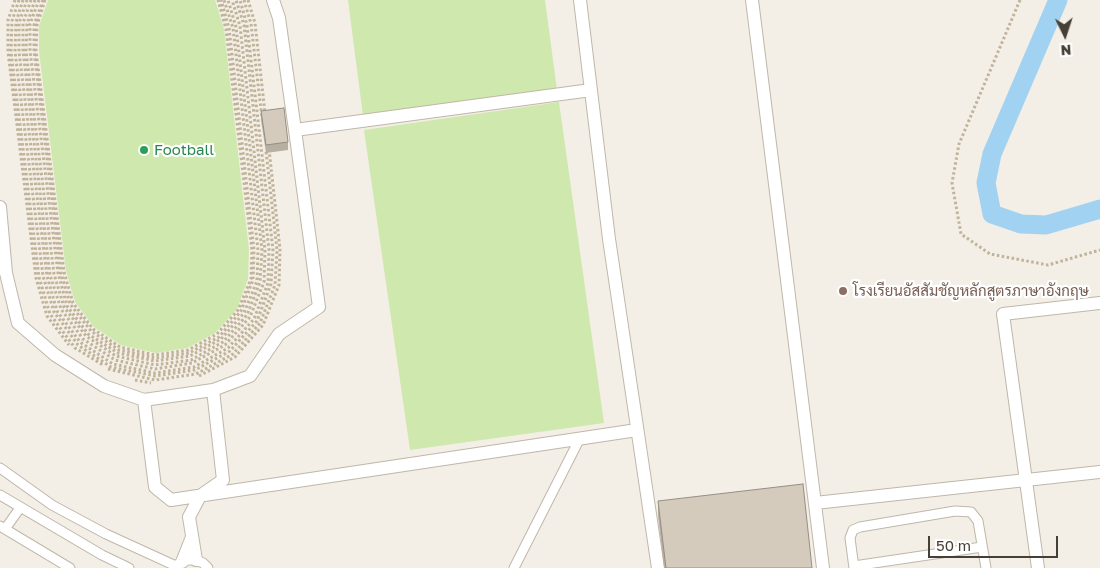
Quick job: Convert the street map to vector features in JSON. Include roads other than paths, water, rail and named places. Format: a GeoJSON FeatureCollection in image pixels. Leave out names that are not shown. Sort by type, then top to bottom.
{"type":"FeatureCollection","features":[{"type":"Feature","properties":{"kind":"street"},"geometry":{"type":"LineString","coordinates":[[0,207],[6,273],[18,323],[56,355],[104,386],[144,400],[213,390],[250,376],[280,334],[319,307],[295,130],[278,18],[273,0]]}},
{"type":"Feature","properties":{"kind":"street"},"geometry":{"type":"LineString","coordinates":[[580,0],[610,239],[658,568]]}},
{"type":"Feature","properties":{"kind":"street"},"geometry":{"type":"LineString","coordinates":[[752,0],[823,568]]}},
{"type":"Feature","properties":{"kind":"street"},"geometry":{"type":"LineString","coordinates":[[295,130],[591,90]]}},
{"type":"Feature","properties":{"kind":"street"},"geometry":{"type":"LineString","coordinates":[[1038,568],[1003,314],[1100,303]]}},
{"type":"Feature","properties":{"kind":"street"},"geometry":{"type":"LineString","coordinates":[[196,560],[189,517],[200,496],[223,480],[213,390]]}},
{"type":"Feature","properties":{"kind":"street"},"geometry":{"type":"LineString","coordinates":[[144,400],[155,487],[189,517]]}},
{"type":"Feature","properties":{"kind":"street"},"geometry":{"type":"LineString","coordinates":[[171,500],[637,430]]}},
{"type":"Feature","properties":{"kind":"street"},"geometry":{"type":"LineString","coordinates":[[815,503],[1100,472]]}},
{"type":"Feature","properties":{"kind":"street"},"geometry":{"type":"LineString","coordinates":[[177,565],[192,537]]}},
{"type":"Feature","properties":{"kind":"lane"},"geometry":{"type":"LineString","coordinates":[[514,568],[579,440]]}},
{"type":"Feature","properties":{"kind":"lane"},"geometry":{"type":"LineString","coordinates":[[0,468],[52,505],[106,534],[177,565],[196,560],[208,568]]}},
{"type":"Feature","properties":{"kind":"lane"},"geometry":{"type":"LineString","coordinates":[[0,495],[102,555],[129,568]]}},
{"type":"Feature","properties":{"kind":"lane"},"geometry":{"type":"LineString","coordinates":[[20,508],[3,528],[70,568]]}},
{"type":"Feature","properties":{"kind":"lane"},"geometry":{"type":"LineString","coordinates":[[982,547],[854,567],[850,538],[853,530],[860,527],[955,511],[971,512],[978,521],[986,568]]}},
{"type":"Feature","properties":{"kind":"waterway"},"geometry":{"type":"LineString","coordinates":[[1058,0],[992,154],[986,183],[992,214],[1021,224],[1046,225],[1100,209]]}},
{"type":"Feature","properties":{"kind":"place","name":"Football"},"geometry":{"type":"Point","coordinates":[144,150]}},
{"type":"Feature","properties":{"kind":"place","name":"โรงเรียนอัสสัมชัญหลักสูตรภาษาอังกฤษ"},"geometry":{"type":"Point","coordinates":[843,291]}}]}
